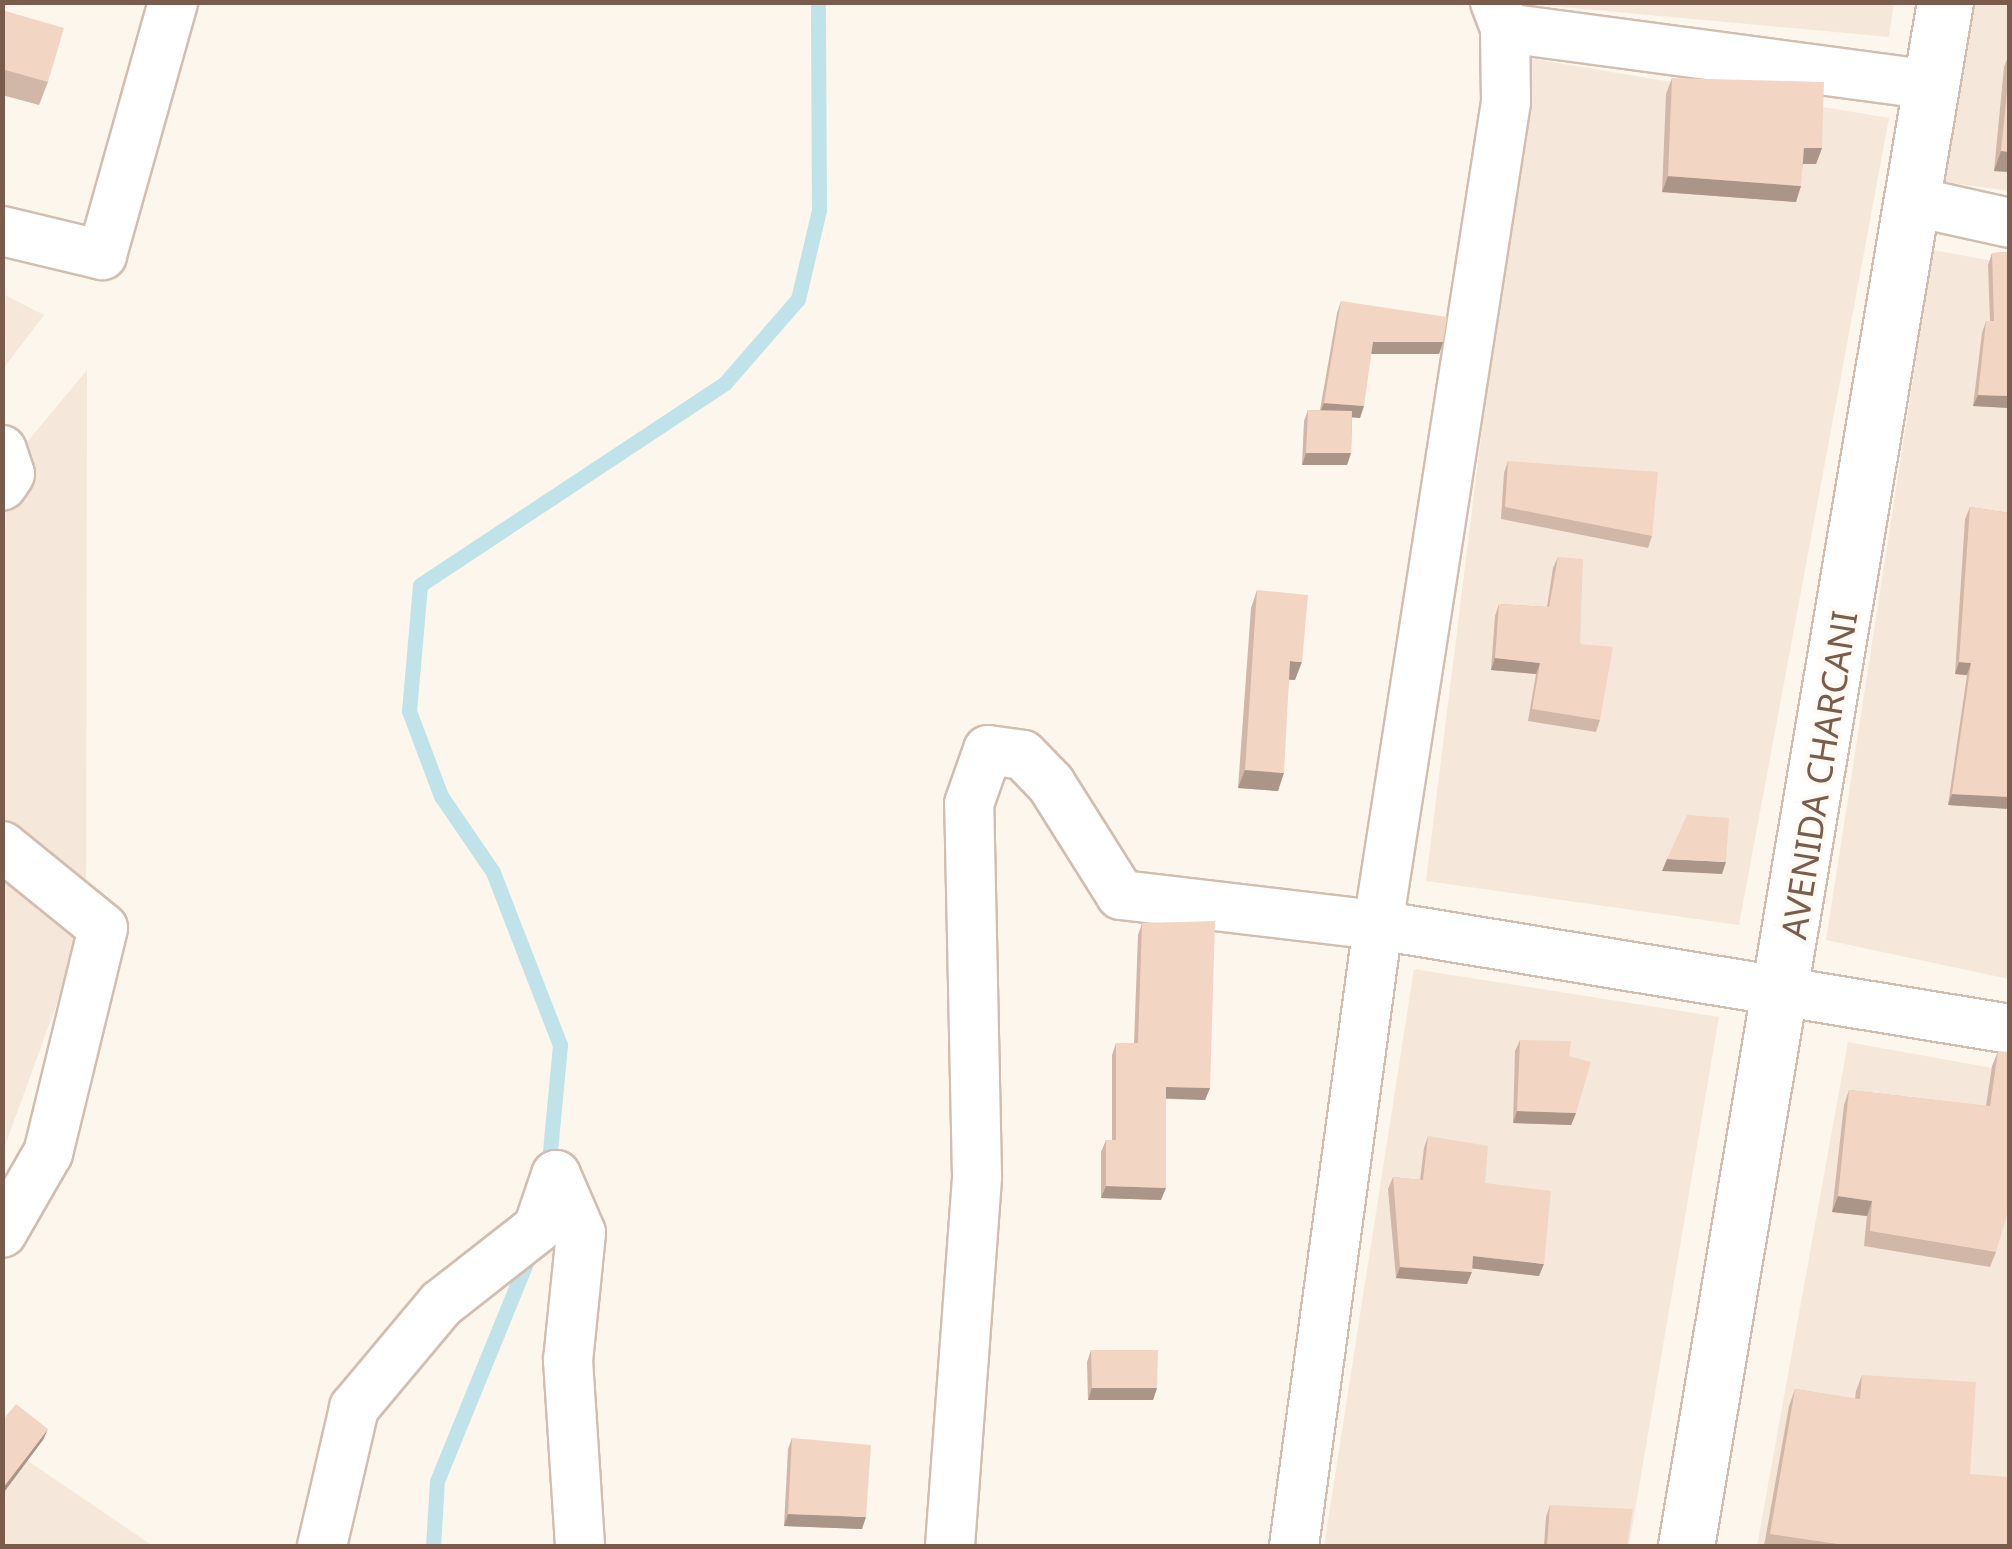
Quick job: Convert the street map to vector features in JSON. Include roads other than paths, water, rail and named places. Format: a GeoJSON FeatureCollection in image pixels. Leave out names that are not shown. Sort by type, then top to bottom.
{"type":"FeatureCollection","features":[{"type":"Feature","properties":{"kind":"main road","name":"AVENIDA CHARCANI"},"geometry":{"type":"LineString","coordinates":[[1686,1546],[1784,990],[1945,2]]}},
{"type":"Feature","properties":{"kind":"street"},"geometry":{"type":"LineString","coordinates":[[2,231],[102,256],[173,2]]}},
{"type":"Feature","properties":{"kind":"street"},"geometry":{"type":"LineString","coordinates":[[1294,1546],[1378,926],[1506,102],[1500,15],[1934,86]]}},
{"type":"Feature","properties":{"kind":"street"},"geometry":{"type":"LineString","coordinates":[[1915,202],[2010,223]]}},
{"type":"Feature","properties":{"kind":"street"},"geometry":{"type":"LineString","coordinates":[[2,450],[10,474],[2,486]]}},
{"type":"Feature","properties":{"kind":"street"},"geometry":{"type":"LineString","coordinates":[[950,1546],[977,1176],[969,804],[988,750],[1023,755],[1051,784],[1121,895],[1378,926],[2010,1029]]}},
{"type":"Feature","properties":{"kind":"street"},"geometry":{"type":"LineString","coordinates":[[2,846],[103,928],[48,1153],[2,1233]]}},
{"type":"Feature","properties":{"kind":"street"},"geometry":{"type":"LineString","coordinates":[[322,1546],[354,1408],[442,1304],[538,1228],[556,1175],[581,1233],[568,1360],[580,1546]]}},
{"type":"Feature","properties":{"kind":"waterway"},"geometry":{"type":"LineString","coordinates":[[548,1172],[560,1045],[493,872],[441,796],[409,711],[420,585],[725,383],[798,299],[819,210],[818,2]]}},
{"type":"Feature","properties":{"kind":"waterway"},"geometry":{"type":"LineString","coordinates":[[433,1546],[437,1481],[532,1248]]}}]}
